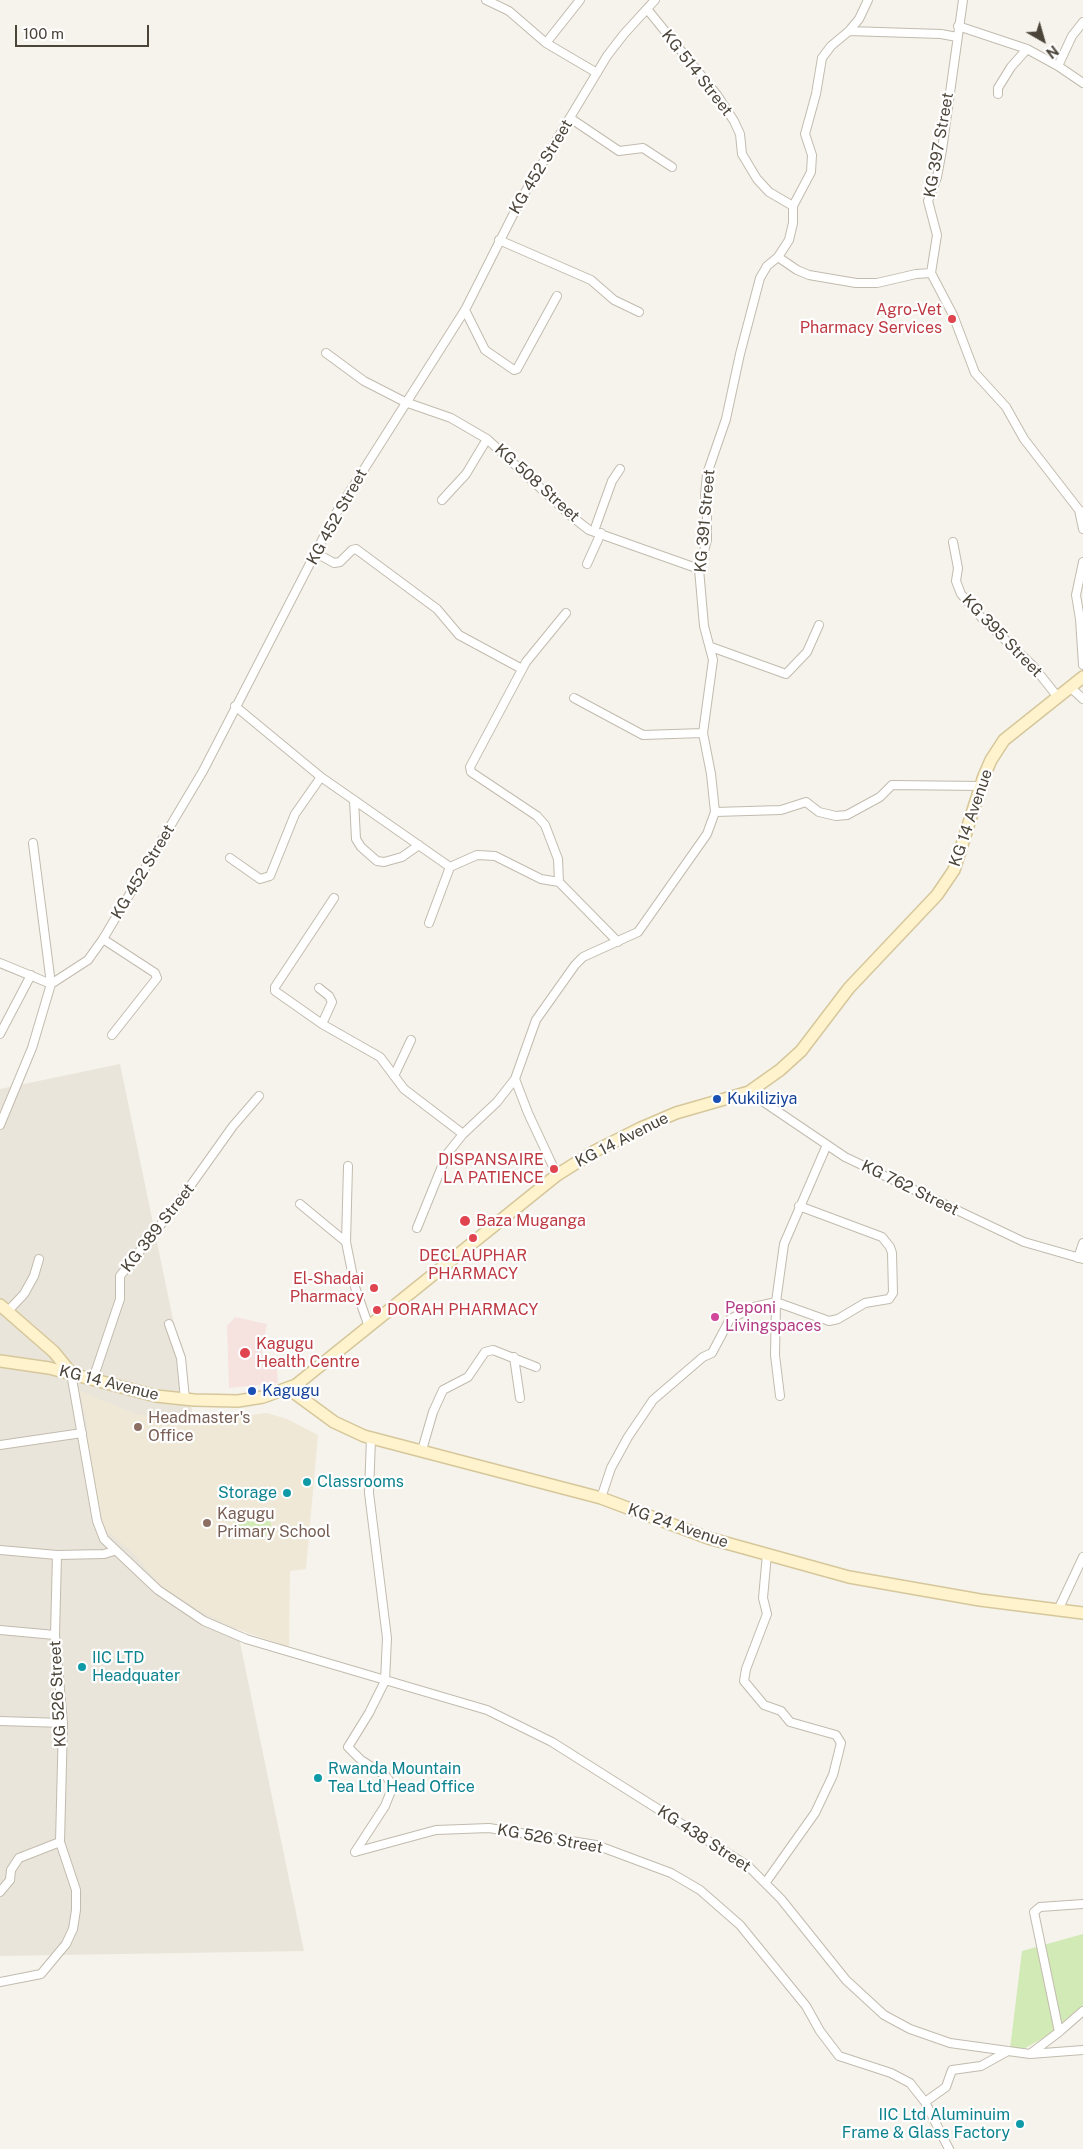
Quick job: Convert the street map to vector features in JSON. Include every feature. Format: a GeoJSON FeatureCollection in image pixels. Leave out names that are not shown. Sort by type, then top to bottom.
{"type":"FeatureCollection","features":[{"type":"Feature","properties":{"kind":"main road","name":"KG 14 Avenue"},"geometry":{"type":"LineString","coordinates":[[0,1361],[71,1373],[156,1396],[185,1399],[238,1401],[263,1397],[289,1388],[309,1376],[557,1175],[595,1150],[650,1124],[703,1104],[749,1092],[780,1070],[801,1051],[849,988],[937,895],[954,870],[991,760],[1004,740],[1083,677]]}},
{"type":"Feature","properties":{"kind":"main road"},"geometry":{"type":"LineString","coordinates":[[3,1309],[54,1352],[71,1373]]}},
{"type":"Feature","properties":{"kind":"main road","name":"KG 24 Avenue"},"geometry":{"type":"LineString","coordinates":[[289,1388],[343,1428],[371,1438],[601,1498],[708,1538],[850,1577],[980,1600],[1059,1608],[1083,1613]]}},
{"type":"Feature","properties":{"kind":"street"},"geometry":{"type":"LineString","coordinates":[[546,43],[580,0]]}},
{"type":"Feature","properties":{"kind":"street","name":"KG 452 Street"},"geometry":{"type":"LineString","coordinates":[[51,984],[88,960],[103,939],[203,770],[335,515],[465,310],[521,199],[597,73],[624,34],[655,0]]}},
{"type":"Feature","properties":{"kind":"street","name":"KG 391 Street"},"geometry":{"type":"LineString","coordinates":[[417,1228],[447,1154],[463,1134],[497,1102],[515,1079],[536,1020],[575,965],[583,957],[638,932],[707,834],[714,812],[711,774],[703,733],[713,660],[704,626],[699,569],[707,540],[706,474],[726,419],[740,354],[760,278],[767,266],[778,256],[789,240],[793,223],[793,206],[810,172],[812,155],[805,134],[816,94],[822,58],[831,46],[849,31],[859,19],[868,0]]}},
{"type":"Feature","properties":{"kind":"street","name":"KG 397 Street"},"geometry":{"type":"LineString","coordinates":[[931,273],[937,235],[928,201],[942,150],[963,0]]}},
{"type":"Feature","properties":{"kind":"street"},"geometry":{"type":"LineString","coordinates":[[491,1],[509,11],[546,43],[597,73]]}},
{"type":"Feature","properties":{"kind":"street","name":"KG 514 Street"},"geometry":{"type":"LineString","coordinates":[[647,9],[717,95],[734,121],[740,134],[742,154],[757,179],[770,192],[793,206]]}},
{"type":"Feature","properties":{"kind":"street"},"geometry":{"type":"LineString","coordinates":[[1058,66],[1072,36],[1083,22]]}},
{"type":"Feature","properties":{"kind":"street"},"geometry":{"type":"LineString","coordinates":[[958,26],[1027,49],[1058,66],[1083,83]]}},
{"type":"Feature","properties":{"kind":"street"},"geometry":{"type":"LineString","coordinates":[[849,31],[941,34],[957,37]]}},
{"type":"Feature","properties":{"kind":"street"},"geometry":{"type":"LineString","coordinates":[[998,94],[998,88],[1011,67],[1027,49]]}},
{"type":"Feature","properties":{"kind":"street"},"geometry":{"type":"LineString","coordinates":[[570,118],[619,151],[643,148],[672,167]]}},
{"type":"Feature","properties":{"kind":"street"},"geometry":{"type":"LineString","coordinates":[[499,240],[549,259],[591,280],[614,300],[639,312]]}},
{"type":"Feature","properties":{"kind":"street"},"geometry":{"type":"LineString","coordinates":[[778,256],[797,270],[810,275],[856,283],[877,283],[916,274],[931,273],[953,315],[975,373],[1006,407],[1024,439],[1081,511],[1083,528]]}},
{"type":"Feature","properties":{"kind":"street"},"geometry":{"type":"LineString","coordinates":[[465,310],[485,350],[514,370],[517,369],[557,296]]}},
{"type":"Feature","properties":{"kind":"street","name":"KG 508 Street"},"geometry":{"type":"LineString","coordinates":[[326,353],[364,380],[405,402],[451,418],[486,439],[571,516],[598,532],[699,569]]}},
{"type":"Feature","properties":{"kind":"street"},"geometry":{"type":"LineString","coordinates":[[442,500],[466,474],[486,439]]}},
{"type":"Feature","properties":{"kind":"street"},"geometry":{"type":"LineString","coordinates":[[587,564],[612,481],[620,469]]}},
{"type":"Feature","properties":{"kind":"street","name":"KG 395 Street"},"geometry":{"type":"LineString","coordinates":[[953,542],[958,568],[956,581],[961,594],[981,617],[1033,666],[1058,696]]}},
{"type":"Feature","properties":{"kind":"street"},"geometry":{"type":"LineString","coordinates":[[316,553],[334,562],[340,562],[352,550],[356,549],[437,609],[459,635],[522,669]]}},
{"type":"Feature","properties":{"kind":"street"},"geometry":{"type":"LineString","coordinates":[[1083,562],[1076,595],[1080,619],[1083,665]]}},
{"type":"Feature","properties":{"kind":"street"},"geometry":{"type":"LineString","coordinates":[[559,882],[558,859],[545,825],[538,816],[470,770],[522,669],[566,614]]}},
{"type":"Feature","properties":{"kind":"street"},"geometry":{"type":"LineString","coordinates":[[711,647],[786,674],[807,652],[819,626]]}},
{"type":"Feature","properties":{"kind":"street"},"geometry":{"type":"LineString","coordinates":[[1070,687],[1083,699]]}},
{"type":"Feature","properties":{"kind":"street"},"geometry":{"type":"LineString","coordinates":[[574,698],[643,734],[703,733]]}},
{"type":"Feature","properties":{"kind":"street"},"geometry":{"type":"LineString","coordinates":[[235,706],[321,777],[450,867]]}},
{"type":"Feature","properties":{"kind":"street"},"geometry":{"type":"LineString","coordinates":[[230,858],[260,879],[270,876],[295,814],[321,777]]}},
{"type":"Feature","properties":{"kind":"street"},"geometry":{"type":"LineString","coordinates":[[714,812],[781,810],[806,802],[819,812],[836,816],[847,815],[880,797],[892,785],[981,786]]}},
{"type":"Feature","properties":{"kind":"street"},"geometry":{"type":"LineString","coordinates":[[354,800],[356,839],[361,848],[376,861],[384,862],[402,857],[419,845]]}},
{"type":"Feature","properties":{"kind":"street"},"geometry":{"type":"LineString","coordinates":[[0,1125],[32,1048],[51,984],[33,843]]}},
{"type":"Feature","properties":{"kind":"street"},"geometry":{"type":"LineString","coordinates":[[429,924],[450,867],[477,855],[496,856],[541,879],[559,882],[618,942]]}},
{"type":"Feature","properties":{"kind":"street"},"geometry":{"type":"LineString","coordinates":[[334,898],[275,987],[275,991],[322,1024],[380,1057],[404,1089],[463,1134]]}},
{"type":"Feature","properties":{"kind":"street"},"geometry":{"type":"LineString","coordinates":[[103,939],[155,973],[157,978],[112,1035]]}},
{"type":"Feature","properties":{"kind":"street"},"geometry":{"type":"LineString","coordinates":[[0,963],[51,984]]}},
{"type":"Feature","properties":{"kind":"street"},"geometry":{"type":"LineString","coordinates":[[0,1034],[31,975]]}},
{"type":"Feature","properties":{"kind":"street"},"geometry":{"type":"LineString","coordinates":[[319,988],[329,996],[332,1002],[322,1024]]}},
{"type":"Feature","properties":{"kind":"street"},"geometry":{"type":"LineString","coordinates":[[394,1076],[411,1040]]}},
{"type":"Feature","properties":{"kind":"street"},"geometry":{"type":"LineString","coordinates":[[515,1079],[528,1113],[557,1175]]}},
{"type":"Feature","properties":{"kind":"street","name":"KG 762 Street"},"geometry":{"type":"LineString","coordinates":[[749,1092],[826,1147],[1024,1242],[1081,1259]]}},
{"type":"Feature","properties":{"kind":"street","name":"KG 389 Street"},"geometry":{"type":"LineString","coordinates":[[93,1379],[120,1299],[120,1276],[181,1199],[233,1126],[259,1096]]}},
{"type":"Feature","properties":{"kind":"street"},"geometry":{"type":"LineString","coordinates":[[780,1396],[775,1354],[776,1302],[784,1244],[826,1147]]}},
{"type":"Feature","properties":{"kind":"street"},"geometry":{"type":"LineString","coordinates":[[348,1166],[346,1242],[355,1287],[369,1327]]}},
{"type":"Feature","properties":{"kind":"street"},"geometry":{"type":"LineString","coordinates":[[300,1204],[346,1242]]}},
{"type":"Feature","properties":{"kind":"street"},"geometry":{"type":"LineString","coordinates":[[601,1498],[611,1468],[628,1437],[653,1400],[703,1356],[712,1353],[730,1320],[754,1307],[776,1302],[833,1321],[865,1303],[889,1299],[893,1294],[892,1253],[882,1237],[799,1206]]}},
{"type":"Feature","properties":{"kind":"street"},"geometry":{"type":"LineString","coordinates":[[1081,1259],[1083,1243]]}},
{"type":"Feature","properties":{"kind":"street"},"geometry":{"type":"LineString","coordinates":[[3,1309],[24,1294],[34,1276],[39,1258]]}},
{"type":"Feature","properties":{"kind":"street"},"geometry":{"type":"LineString","coordinates":[[169,1324],[182,1358],[185,1399]]}},
{"type":"Feature","properties":{"kind":"street"},"geometry":{"type":"LineString","coordinates":[[422,1450],[433,1412],[443,1390],[468,1377],[485,1352],[493,1350],[536,1367]]}},
{"type":"Feature","properties":{"kind":"street"},"geometry":{"type":"LineString","coordinates":[[514,1357],[520,1398]]}},
{"type":"Feature","properties":{"kind":"street","name":"KG 438 Street"},"geometry":{"type":"LineString","coordinates":[[71,1373],[97,1521],[104,1539],[114,1551],[158,1590],[204,1621],[246,1639],[288,1653],[487,1710],[521,1725],[748,1866],[766,1882],[846,1980],[884,2015],[910,2029],[941,2041],[1030,2054],[1083,2050]]}},
{"type":"Feature","properties":{"kind":"street"},"geometry":{"type":"LineString","coordinates":[[0,1444],[82,1433]]}},
{"type":"Feature","properties":{"kind":"street"},"geometry":{"type":"LineString","coordinates":[[371,1438],[370,1493],[387,1638],[385,1682]]}},
{"type":"Feature","properties":{"kind":"street"},"geometry":{"type":"LineString","coordinates":[[0,1550],[57,1555],[104,1554],[114,1551]]}},
{"type":"Feature","properties":{"kind":"street"},"geometry":{"type":"LineString","coordinates":[[766,1882],[815,1813],[833,1775],[842,1743],[836,1735],[790,1722],[781,1711],[764,1705],[744,1681],[746,1669],[767,1614],[763,1598],[767,1554]]}},
{"type":"Feature","properties":{"kind":"street","name":"KG 526 Street"},"geometry":{"type":"LineString","coordinates":[[0,1982],[41,1974],[54,1961],[66,1944],[73,1929],[76,1890],[60,1842],[63,1723],[55,1635],[57,1555]]}},
{"type":"Feature","properties":{"kind":"street"},"geometry":{"type":"LineString","coordinates":[[1059,1608],[1083,1557]]}},
{"type":"Feature","properties":{"kind":"street"},"geometry":{"type":"LineString","coordinates":[[0,1630],[55,1635]]}},
{"type":"Feature","properties":{"kind":"street","name":"KG 526 Street"},"geometry":{"type":"LineString","coordinates":[[385,1682],[348,1747],[361,1760],[386,1776],[393,1786],[385,1806],[356,1852],[436,1830],[489,1828],[596,1845],[671,1873],[700,1890],[740,1925],[806,2006],[820,2031],[839,2056],[902,2078],[910,2083],[926,2102],[949,2149]]}},
{"type":"Feature","properties":{"kind":"street"},"geometry":{"type":"LineString","coordinates":[[0,1721],[63,1723]]}},
{"type":"Feature","properties":{"kind":"street"},"geometry":{"type":"LineString","coordinates":[[0,1892],[10,1880],[11,1870],[19,1858],[60,1842]]}},
{"type":"Feature","properties":{"kind":"street"},"geometry":{"type":"LineString","coordinates":[[1059,2032],[1034,1912],[1040,1907],[1083,1904]]}},
{"type":"Feature","properties":{"kind":"street"},"geometry":{"type":"LineString","coordinates":[[1030,2054],[1083,2011]]}},
{"type":"Feature","properties":{"kind":"street"},"geometry":{"type":"LineString","coordinates":[[926,2102],[946,2087],[952,2070],[981,2066],[1008,2051]]}},
{"type":"Feature","properties":{"kind":"shaded area"},"geometry":{"type":"Polygon","coordinates":[[[120,1064],[304,1951],[0,1956],[0,1089],[120,1064]]]}},
{"type":"Feature","properties":{"kind":"shaded area","name":"Kagugu Health Centre"},"geometry":{"type":"Polygon","coordinates":[[[235,1317],[267,1324],[262,1350],[263,1357],[276,1357],[278,1383],[229,1388],[227,1326],[235,1317]]]}},
{"type":"Feature","properties":{"kind":"shaded area","name":"Kagugu Primary School"},"geometry":{"type":"Polygon","coordinates":[[[80,1391],[135,1414],[168,1418],[218,1419],[267,1413],[287,1419],[318,1435],[306,1569],[290,1571],[289,1647],[242,1631],[204,1613],[163,1588],[133,1553],[105,1529],[89,1456],[87,1423],[80,1391]]]}},
{"type":"Feature","properties":{"kind":"green space"},"geometry":{"type":"Polygon","coordinates":[[[270,1515],[272,1534],[236,1539],[234,1520],[270,1515]]]}},
{"type":"Feature","properties":{"kind":"green space"},"geometry":{"type":"Polygon","coordinates":[[[1083,1934],[1083,2016],[1009,2057],[1022,1951],[1083,1934]]]}},
{"type":"Feature","properties":{"kind":"place","name":"Agro-Vet Pharmacy Services"},"geometry":{"type":"Point","coordinates":[952,319]}},
{"type":"Feature","properties":{"kind":"place","name":"Kukiliziya"},"geometry":{"type":"Point","coordinates":[717,1099]}},
{"type":"Feature","properties":{"kind":"place","name":"DISPANSAIRE LA PATIENCE"},"geometry":{"type":"Point","coordinates":[554,1169]}},
{"type":"Feature","properties":{"kind":"place","name":"Baza Muganga"},"geometry":{"type":"Point","coordinates":[465,1221]}},
{"type":"Feature","properties":{"kind":"place","name":"DECLAUPHAR PHARMACY"},"geometry":{"type":"Point","coordinates":[473,1238]}},
{"type":"Feature","properties":{"kind":"place","name":"El-Shadai Pharmacy"},"geometry":{"type":"Point","coordinates":[374,1288]}},
{"type":"Feature","properties":{"kind":"place","name":"DORAH PHARMACY"},"geometry":{"type":"Point","coordinates":[377,1310]}},
{"type":"Feature","properties":{"kind":"place","name":"Peponi Livingspaces"},"geometry":{"type":"Point","coordinates":[715,1317]}},
{"type":"Feature","properties":{"kind":"place","name":"Kagugu Health Centre"},"geometry":{"type":"Point","coordinates":[245,1353]}},
{"type":"Feature","properties":{"kind":"place","name":"Kagugu"},"geometry":{"type":"Point","coordinates":[252,1391]}},
{"type":"Feature","properties":{"kind":"place","name":"Headmaster's Office"},"geometry":{"type":"Point","coordinates":[138,1427]}},
{"type":"Feature","properties":{"kind":"place","name":"Classrooms"},"geometry":{"type":"Point","coordinates":[307,1482]}},
{"type":"Feature","properties":{"kind":"place","name":"Storage"},"geometry":{"type":"Point","coordinates":[287,1493]}},
{"type":"Feature","properties":{"kind":"place","name":"Kagugu Primary School"},"geometry":{"type":"Point","coordinates":[207,1523]}},
{"type":"Feature","properties":{"kind":"place","name":"IIC LTD Headquater"},"geometry":{"type":"Point","coordinates":[82,1667]}},
{"type":"Feature","properties":{"kind":"place","name":"Rwanda Mountain Tea Ltd Head Office"},"geometry":{"type":"Point","coordinates":[318,1778]}},
{"type":"Feature","properties":{"kind":"place","name":"IIC Ltd Aluminuim Frame & Glass Factory"},"geometry":{"type":"Point","coordinates":[1020,2124]}}]}
